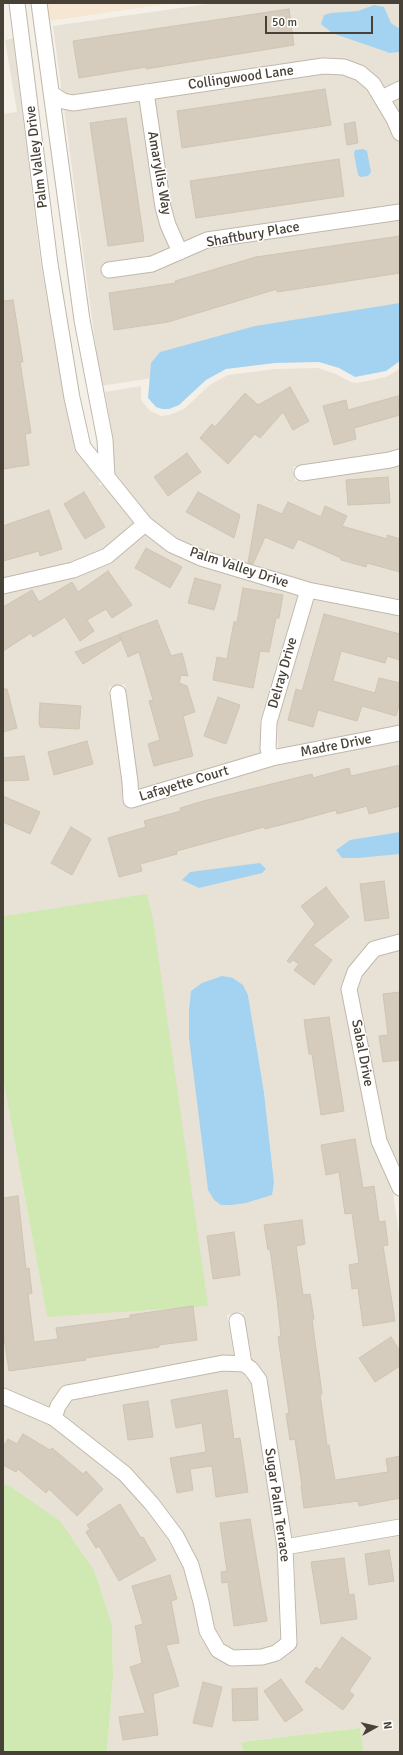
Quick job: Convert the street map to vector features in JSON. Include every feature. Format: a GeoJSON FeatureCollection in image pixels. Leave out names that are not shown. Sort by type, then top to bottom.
{"type":"FeatureCollection","features":[{"type":"Feature","properties":{"kind":"street","name":"Palm Valley Drive"},"geometry":{"type":"LineString","coordinates":[[17,3],[50,264],[72,398],[83,447],[145,524],[172,544],[201,558],[308,590],[400,608]]}},
{"type":"Feature","properties":{"kind":"street","name":"Palm Valley Drive"},"geometry":{"type":"LineString","coordinates":[[39,3],[81,309],[105,440],[107,477]]}},
{"type":"Feature","properties":{"kind":"street","name":"Collingwood Lane"},"geometry":{"type":"LineString","coordinates":[[51,93],[63,101],[73,103],[323,66],[344,67],[360,73],[373,84],[397,117],[400,133]]}},
{"type":"Feature","properties":{"kind":"street"},"geometry":{"type":"LineString","coordinates":[[382,98],[400,89]]}},
{"type":"Feature","properties":{"kind":"street","name":"Amaryllis Way"},"geometry":{"type":"LineString","coordinates":[[146,92],[163,207],[168,225],[180,252]]}},
{"type":"Feature","properties":{"kind":"street","name":"Shaftbury Place"},"geometry":{"type":"LineString","coordinates":[[109,270],[152,264],[207,240],[400,212]]}},
{"type":"Feature","properties":{"kind":"street"},"geometry":{"type":"LineString","coordinates":[[58,312],[81,309]]}},
{"type":"Feature","properties":{"kind":"street"},"geometry":{"type":"LineString","coordinates":[[302,473],[390,460],[400,457]]}},
{"type":"Feature","properties":{"kind":"street"},"geometry":{"type":"LineString","coordinates":[[3,586],[73,570],[107,556],[145,524]]}},
{"type":"Feature","properties":{"kind":"street","name":"Delray Drive"},"geometry":{"type":"LineString","coordinates":[[272,758],[268,749],[269,722],[308,590]]}},
{"type":"Feature","properties":{"kind":"street","name":"Lafayette Court"},"geometry":{"type":"LineString","coordinates":[[118,693],[131,800],[272,758]]}},
{"type":"Feature","properties":{"kind":"street","name":"Madre Drive"},"geometry":{"type":"LineString","coordinates":[[272,758],[400,733]]}},
{"type":"Feature","properties":{"kind":"street","name":"Sabal Drive"},"geometry":{"type":"LineString","coordinates":[[400,942],[374,949],[355,972],[349,990],[379,1141],[400,1188]]}},
{"type":"Feature","properties":{"kind":"street"},"geometry":{"type":"LineString","coordinates":[[54,1418],[58,1406],[67,1393],[223,1363],[244,1364],[236,1321]]}},
{"type":"Feature","properties":{"kind":"street","name":"Sugar Palm Terrace"},"geometry":{"type":"LineString","coordinates":[[3,1396],[54,1418],[125,1474],[157,1511],[176,1536],[191,1565],[207,1631],[218,1650],[232,1658],[262,1657],[276,1652],[289,1643],[285,1546],[259,1380],[251,1369],[244,1364]]}},
{"type":"Feature","properties":{"kind":"street"},"geometry":{"type":"LineString","coordinates":[[285,1546],[400,1527]]}},
{"type":"Feature","properties":{"kind":"shaded area"},"geometry":{"type":"Polygon","coordinates":[[[47,3],[173,3],[49,21],[47,3]]]}},
{"type":"Feature","properties":{"kind":"shaded area"},"geometry":{"type":"Polygon","coordinates":[[[215,3],[400,3],[400,339],[101,386],[53,26],[215,3]]]}},
{"type":"Feature","properties":{"kind":"shaded area"},"geometry":{"type":"Polygon","coordinates":[[[13,38],[41,265],[64,399],[75,449],[99,480],[99,485],[103,485],[134,523],[103,550],[71,563],[3,579],[3,114],[17,112],[5,40],[13,38]]]}},
{"type":"Feature","properties":{"kind":"shaded area"},"geometry":{"type":"Polygon","coordinates":[[[318,368],[336,374],[351,382],[357,383],[386,377],[400,369],[400,449],[388,453],[293,467],[295,481],[391,468],[400,464],[400,600],[310,583],[205,551],[177,538],[151,519],[115,474],[113,438],[105,392],[141,386],[141,400],[150,411],[161,416],[169,415],[184,409],[211,384],[228,375],[275,369],[318,368]]]}},
{"type":"Feature","properties":{"kind":"shaded area"},"geometry":{"type":"Polygon","coordinates":[[[145,534],[168,551],[197,565],[298,595],[260,721],[261,753],[139,790],[125,684],[109,687],[122,783],[122,800],[133,807],[274,765],[400,741],[400,934],[367,944],[348,968],[341,991],[371,1143],[393,1192],[400,1242],[400,1519],[292,1538],[267,1378],[258,1365],[252,1360],[243,1312],[227,1315],[234,1356],[221,1356],[66,1386],[60,1389],[49,1407],[3,1388],[3,1079],[47,1317],[147,895],[3,916],[3,594],[75,577],[110,563],[145,534]],[[233,978],[274,1182],[264,1092],[248,995],[243,985],[233,978]]]}},
{"type":"Feature","properties":{"kind":"shaded area"},"geometry":{"type":"Polygon","coordinates":[[[314,599],[400,616],[400,726],[278,749],[277,723],[314,599]]]}},
{"type":"Feature","properties":{"kind":"shaded area"},"geometry":{"type":"Polygon","coordinates":[[[400,949],[400,1168],[387,1139],[357,990],[363,975],[379,955],[400,949]]]}},
{"type":"Feature","properties":{"kind":"shaded area"},"geometry":{"type":"Polygon","coordinates":[[[223,1371],[240,1371],[251,1382],[277,1547],[280,1640],[272,1646],[261,1650],[235,1650],[225,1644],[215,1628],[199,1562],[183,1532],[159,1499],[132,1469],[64,1415],[65,1409],[72,1400],[223,1371]]]}},
{"type":"Feature","properties":{"kind":"shaded area"},"geometry":{"type":"Polygon","coordinates":[[[3,1404],[45,1422],[44,1423],[50,1424],[119,1479],[145,1509],[168,1540],[183,1568],[193,1603],[199,1635],[211,1654],[227,1664],[265,1664],[282,1658],[294,1649],[297,1642],[294,1553],[400,1534],[400,1752],[364,1752],[360,1728],[241,1742],[243,1752],[105,1752],[107,1750],[113,1677],[112,1625],[95,1572],[9,1486],[3,1483],[3,1404]]]}},
{"type":"Feature","properties":{"kind":"green space"},"geometry":{"type":"Polygon","coordinates":[[[147,894],[153,919],[208,1306],[47,1317],[3,1079],[3,916],[147,894]]]}},
{"type":"Feature","properties":{"kind":"green space"},"geometry":{"type":"Polygon","coordinates":[[[3,1483],[60,1521],[95,1572],[112,1625],[113,1677],[107,1751],[105,1752],[3,1752],[3,1483]]]}},
{"type":"Feature","properties":{"kind":"green space"},"geometry":{"type":"Polygon","coordinates":[[[360,1728],[364,1752],[243,1752],[241,1742],[360,1728]]]}},
{"type":"Feature","properties":{"kind":"water"},"geometry":{"type":"Polygon","coordinates":[[[374,5],[384,7],[391,23],[400,29],[400,52],[390,53],[332,33],[321,24],[324,15],[358,11],[374,5]]]}},
{"type":"Feature","properties":{"kind":"water"},"geometry":{"type":"Polygon","coordinates":[[[363,149],[367,151],[371,172],[368,176],[360,177],[358,175],[354,154],[355,150],[363,149]]]}},
{"type":"Feature","properties":{"kind":"water"},"geometry":{"type":"Polygon","coordinates":[[[400,303],[400,361],[386,371],[355,377],[339,368],[319,362],[275,363],[226,369],[206,380],[179,405],[169,409],[156,407],[148,398],[151,363],[160,352],[255,326],[400,303]]]}},
{"type":"Feature","properties":{"kind":"water"},"geometry":{"type":"Polygon","coordinates":[[[400,832],[400,854],[342,858],[336,850],[350,840],[400,832]]]}},
{"type":"Feature","properties":{"kind":"water"},"geometry":{"type":"Polygon","coordinates":[[[260,863],[266,869],[262,873],[199,888],[182,880],[190,872],[260,863]]]}},
{"type":"Feature","properties":{"kind":"water"},"geometry":{"type":"Polygon","coordinates":[[[222,976],[233,978],[243,985],[248,995],[264,1092],[274,1182],[272,1195],[246,1203],[231,1205],[221,1205],[214,1200],[208,1190],[189,1038],[191,991],[202,983],[222,976]]]}},
{"type":"Feature","properties":{"kind":"building"},"geometry":{"type":"Polygon","coordinates":[[[289,9],[294,45],[146,69],[146,67],[79,78],[73,41],[289,9]]]}},
{"type":"Feature","properties":{"kind":"building"},"geometry":{"type":"Polygon","coordinates":[[[325,89],[331,125],[182,148],[177,111],[325,89]]]}},
{"type":"Feature","properties":{"kind":"building"},"geometry":{"type":"Polygon","coordinates":[[[126,118],[144,241],[108,246],[90,123],[126,118]]]}},
{"type":"Feature","properties":{"kind":"building"},"geometry":{"type":"Polygon","coordinates":[[[355,122],[358,143],[347,145],[344,124],[355,122]]]}},
{"type":"Feature","properties":{"kind":"building"},"geometry":{"type":"Polygon","coordinates":[[[339,159],[344,196],[196,218],[190,181],[339,159]]]}},
{"type":"Feature","properties":{"kind":"building"},"geometry":{"type":"Polygon","coordinates":[[[400,236],[400,273],[277,292],[277,289],[168,322],[114,330],[109,293],[176,283],[175,281],[256,257],[400,236]]]}},
{"type":"Feature","properties":{"kind":"building"},"geometry":{"type":"Polygon","coordinates":[[[13,300],[23,362],[20,362],[31,433],[25,434],[29,465],[3,469],[3,301],[13,300]]]}},
{"type":"Feature","properties":{"kind":"building"},"geometry":{"type":"Polygon","coordinates":[[[290,387],[309,421],[293,430],[283,412],[260,438],[255,434],[228,464],[200,438],[212,424],[215,427],[245,393],[258,405],[290,387]]]}},
{"type":"Feature","properties":{"kind":"building"},"geometry":{"type":"Polygon","coordinates":[[[398,396],[400,415],[354,428],[356,439],[334,445],[323,406],[346,400],[348,410],[398,396]]]}},
{"type":"Feature","properties":{"kind":"building"},"geometry":{"type":"Polygon","coordinates":[[[187,453],[201,472],[168,496],[154,477],[187,453]]]}},
{"type":"Feature","properties":{"kind":"building"},"geometry":{"type":"Polygon","coordinates":[[[388,477],[390,503],[348,505],[346,480],[388,477]]]}},
{"type":"Feature","properties":{"kind":"building"},"geometry":{"type":"Polygon","coordinates":[[[84,492],[105,527],[85,539],[64,504],[84,492]]]}},
{"type":"Feature","properties":{"kind":"building"},"geometry":{"type":"Polygon","coordinates":[[[198,492],[240,515],[234,538],[186,512],[198,492]]]}},
{"type":"Feature","properties":{"kind":"building"},"geometry":{"type":"Polygon","coordinates":[[[288,502],[321,517],[325,506],[347,516],[342,526],[387,539],[387,535],[400,539],[400,572],[367,563],[366,567],[341,560],[341,558],[298,539],[293,549],[265,537],[253,564],[248,563],[258,504],[282,514],[288,502]]]}},
{"type":"Feature","properties":{"kind":"building"},"geometry":{"type":"Polygon","coordinates":[[[49,510],[62,549],[40,556],[39,551],[3,561],[3,526],[49,510]]]}},
{"type":"Feature","properties":{"kind":"building"},"geometry":{"type":"Polygon","coordinates":[[[146,548],[182,567],[170,588],[135,568],[146,548]]]}},
{"type":"Feature","properties":{"kind":"building"},"geometry":{"type":"Polygon","coordinates":[[[108,571],[132,605],[112,618],[106,609],[87,620],[94,631],[80,641],[65,617],[33,637],[31,633],[3,651],[3,607],[32,590],[39,602],[72,582],[78,592],[108,571]]]}},
{"type":"Feature","properties":{"kind":"building"},"geometry":{"type":"Polygon","coordinates":[[[195,578],[221,585],[214,610],[188,603],[195,578]]]}},
{"type":"Feature","properties":{"kind":"building"},"geometry":{"type":"Polygon","coordinates":[[[243,588],[283,595],[279,618],[276,618],[269,652],[260,651],[253,688],[213,680],[217,657],[227,659],[234,622],[237,622],[243,588]]]}},
{"type":"Feature","properties":{"kind":"building"},"geometry":{"type":"Polygon","coordinates":[[[324,614],[400,634],[400,660],[387,656],[385,663],[341,651],[333,681],[375,693],[379,678],[400,683],[400,702],[396,716],[362,706],[357,721],[318,710],[313,727],[288,720],[296,689],[302,691],[324,614]]]}},
{"type":"Feature","properties":{"kind":"building"},"geometry":{"type":"Polygon","coordinates":[[[157,620],[171,656],[182,653],[188,676],[181,675],[179,683],[187,686],[195,712],[183,716],[193,756],[154,766],[148,744],[160,740],[149,701],[153,700],[139,652],[128,657],[119,634],[157,620]]]}},
{"type":"Feature","properties":{"kind":"building"},"geometry":{"type":"Polygon","coordinates":[[[118,635],[121,640],[83,664],[75,652],[118,635]]]}},
{"type":"Feature","properties":{"kind":"building"},"geometry":{"type":"Polygon","coordinates":[[[3,689],[7,689],[17,728],[3,732],[3,689]]]}},
{"type":"Feature","properties":{"kind":"building"},"geometry":{"type":"Polygon","coordinates":[[[218,697],[240,705],[226,744],[204,736],[218,697]]]}},
{"type":"Feature","properties":{"kind":"building"},"geometry":{"type":"Polygon","coordinates":[[[40,703],[81,706],[79,729],[40,727],[40,703]]]}},
{"type":"Feature","properties":{"kind":"building"},"geometry":{"type":"Polygon","coordinates":[[[87,741],[93,764],[54,775],[48,752],[87,741]]]}},
{"type":"Feature","properties":{"kind":"building"},"geometry":{"type":"Polygon","coordinates":[[[24,756],[29,780],[3,781],[3,758],[24,756]]]}},
{"type":"Feature","properties":{"kind":"building"},"geometry":{"type":"Polygon","coordinates":[[[400,765],[400,806],[369,814],[367,806],[337,814],[336,810],[265,829],[264,827],[177,851],[177,854],[140,864],[142,871],[119,877],[108,838],[146,827],[144,821],[181,811],[180,808],[207,800],[312,774],[313,778],[349,768],[351,776],[400,765]]]}},
{"type":"Feature","properties":{"kind":"building"},"geometry":{"type":"Polygon","coordinates":[[[3,796],[40,812],[30,834],[3,822],[3,796]]]}},
{"type":"Feature","properties":{"kind":"building"},"geometry":{"type":"Polygon","coordinates":[[[71,827],[91,839],[72,875],[51,863],[71,827]]]}},
{"type":"Feature","properties":{"kind":"building"},"geometry":{"type":"Polygon","coordinates":[[[384,881],[389,918],[365,921],[360,884],[384,881]]]}},
{"type":"Feature","properties":{"kind":"building"},"geometry":{"type":"Polygon","coordinates":[[[326,887],[349,917],[313,945],[332,960],[314,985],[294,970],[299,964],[293,960],[290,963],[287,961],[315,924],[301,906],[326,887]]]}},
{"type":"Feature","properties":{"kind":"building"},"geometry":{"type":"Polygon","coordinates":[[[400,992],[400,1060],[383,1062],[379,1036],[388,1035],[383,994],[400,992]]]}},
{"type":"Feature","properties":{"kind":"building"},"geometry":{"type":"Polygon","coordinates":[[[329,1017],[344,1111],[321,1115],[312,1054],[309,1054],[304,1020],[329,1017]]]}},
{"type":"Feature","properties":{"kind":"building"},"geometry":{"type":"Polygon","coordinates":[[[355,1139],[363,1188],[374,1186],[379,1222],[385,1221],[388,1245],[383,1246],[395,1321],[363,1326],[358,1288],[352,1289],[349,1265],[359,1263],[352,1213],[345,1214],[339,1172],[326,1175],[321,1145],[355,1139]]]}},
{"type":"Feature","properties":{"kind":"building"},"geometry":{"type":"Polygon","coordinates":[[[18,1196],[26,1269],[29,1268],[32,1293],[28,1294],[34,1342],[58,1339],[56,1328],[130,1318],[130,1315],[193,1306],[197,1340],[85,1358],[86,1360],[9,1371],[3,1331],[3,1198],[18,1196]]]}},
{"type":"Feature","properties":{"kind":"building"},"geometry":{"type":"Polygon","coordinates":[[[302,1220],[305,1244],[296,1246],[303,1295],[310,1294],[322,1394],[320,1394],[327,1445],[329,1445],[335,1480],[388,1472],[386,1459],[400,1456],[400,1498],[359,1506],[358,1501],[304,1508],[295,1439],[290,1440],[286,1414],[289,1413],[278,1337],[281,1336],[277,1299],[270,1249],[268,1250],[264,1225],[302,1220]]]}},
{"type":"Feature","properties":{"kind":"building"},"geometry":{"type":"Polygon","coordinates":[[[234,1232],[240,1275],[213,1279],[207,1236],[234,1232]]]}},
{"type":"Feature","properties":{"kind":"building"},"geometry":{"type":"Polygon","coordinates":[[[391,1337],[400,1351],[400,1366],[375,1382],[359,1358],[391,1337]]]}},
{"type":"Feature","properties":{"kind":"building"},"geometry":{"type":"Polygon","coordinates":[[[227,1390],[234,1439],[240,1438],[248,1492],[216,1497],[212,1466],[190,1469],[193,1490],[177,1493],[170,1458],[206,1452],[202,1423],[176,1428],[171,1400],[227,1390]]]}},
{"type":"Feature","properties":{"kind":"building"},"geometry":{"type":"Polygon","coordinates":[[[148,1401],[153,1437],[128,1440],[123,1405],[148,1401]]]}},
{"type":"Feature","properties":{"kind":"building"},"geometry":{"type":"Polygon","coordinates":[[[23,1434],[50,1450],[52,1448],[83,1474],[86,1471],[103,1489],[77,1516],[49,1489],[46,1493],[18,1469],[16,1472],[3,1465],[3,1447],[8,1439],[17,1444],[23,1434]]]}},
{"type":"Feature","properties":{"kind":"building"},"geometry":{"type":"Polygon","coordinates":[[[120,1504],[141,1538],[143,1537],[156,1560],[119,1581],[99,1546],[96,1548],[86,1532],[90,1529],[87,1525],[120,1504]]]}},
{"type":"Feature","properties":{"kind":"building"},"geometry":{"type":"Polygon","coordinates":[[[250,1519],[267,1621],[234,1626],[228,1582],[222,1583],[221,1572],[227,1571],[220,1523],[250,1519]]]}},
{"type":"Feature","properties":{"kind":"building"},"geometry":{"type":"Polygon","coordinates":[[[389,1550],[394,1581],[369,1585],[365,1554],[389,1550]]]}},
{"type":"Feature","properties":{"kind":"building"},"geometry":{"type":"Polygon","coordinates":[[[344,1558],[349,1595],[354,1594],[357,1619],[321,1624],[311,1562],[344,1558]]]}},
{"type":"Feature","properties":{"kind":"building"},"geometry":{"type":"Polygon","coordinates":[[[170,1575],[177,1599],[171,1601],[179,1643],[166,1645],[179,1686],[153,1694],[158,1735],[123,1740],[119,1717],[145,1713],[130,1667],[142,1663],[135,1626],[143,1624],[132,1586],[170,1575]]]}},
{"type":"Feature","properties":{"kind":"building"},"geometry":{"type":"Polygon","coordinates":[[[342,1637],[371,1658],[349,1691],[354,1695],[343,1710],[305,1682],[316,1667],[320,1670],[342,1637]]]}},
{"type":"Feature","properties":{"kind":"building"},"geometry":{"type":"Polygon","coordinates":[[[281,1679],[303,1710],[285,1722],[264,1691],[281,1679]]]}},
{"type":"Feature","properties":{"kind":"building"},"geometry":{"type":"Polygon","coordinates":[[[203,1682],[222,1687],[212,1727],[193,1723],[203,1682]]]}},
{"type":"Feature","properties":{"kind":"building"},"geometry":{"type":"Polygon","coordinates":[[[257,1688],[258,1720],[233,1721],[232,1689],[257,1688]]]}}]}
